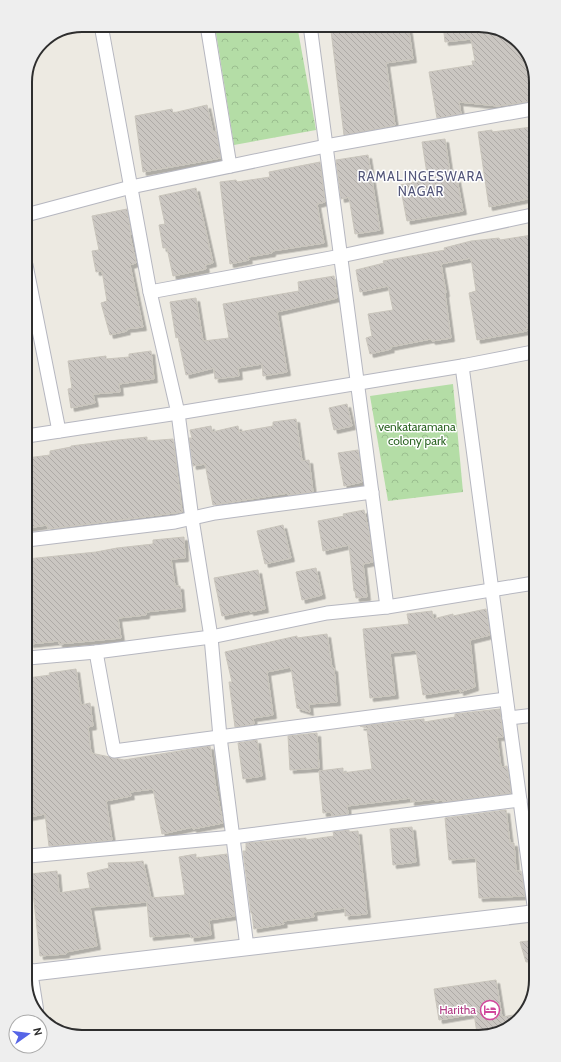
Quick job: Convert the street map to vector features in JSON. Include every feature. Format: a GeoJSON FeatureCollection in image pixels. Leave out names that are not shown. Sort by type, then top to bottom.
{"type":"FeatureCollection","features":[{"type":"Feature","properties":{"kind":"street"},"geometry":{"type":"LineString","coordinates":[[102,32],[150,292],[178,414],[192,519],[211,637],[220,737],[247,948]]}},
{"type":"Feature","properties":{"kind":"street"},"geometry":{"type":"LineString","coordinates":[[208,32],[230,166]]}},
{"type":"Feature","properties":{"kind":"street"},"geometry":{"type":"LineString","coordinates":[[311,32],[387,607]]}},
{"type":"Feature","properties":{"kind":"street"},"geometry":{"type":"LineString","coordinates":[[32,213],[131,187],[230,166],[326,146],[529,109]]}},
{"type":"Feature","properties":{"kind":"street"},"geometry":{"type":"LineString","coordinates":[[150,292],[340,256],[529,216]]}},
{"type":"Feature","properties":{"kind":"street"},"geometry":{"type":"LineString","coordinates":[[32,296],[59,431]]}},
{"type":"Feature","properties":{"kind":"street"},"geometry":{"type":"LineString","coordinates":[[32,435],[178,414],[462,366],[529,353]]}},
{"type":"Feature","properties":{"kind":"street"},"geometry":{"type":"LineString","coordinates":[[462,366],[529,868]]}},
{"type":"Feature","properties":{"kind":"street"},"geometry":{"type":"LineString","coordinates":[[32,539],[122,529],[192,519],[215,513],[372,492]]}},
{"type":"Feature","properties":{"kind":"street"},"geometry":{"type":"LineString","coordinates":[[32,658],[96,652],[211,637],[327,613],[387,607],[529,584]]}},
{"type":"Feature","properties":{"kind":"street"},"geometry":{"type":"LineString","coordinates":[[96,652],[114,751],[506,699]]}},
{"type":"Feature","properties":{"kind":"street"},"geometry":{"type":"LineString","coordinates":[[509,718],[529,716]]}},
{"type":"Feature","properties":{"kind":"street"},"geometry":{"type":"LineString","coordinates":[[32,856],[233,837],[520,800]]}},
{"type":"Feature","properties":{"kind":"street"},"geometry":{"type":"LineString","coordinates":[[32,972],[247,948],[529,914]]}},
{"type":"Feature","properties":{"kind":"green space"},"geometry":{"type":"Polygon","coordinates":[[[298,32],[316,130],[234,145],[216,33],[298,32]]]}},
{"type":"Feature","properties":{"kind":"green space","name":"venkataramana colony park"},"geometry":{"type":"Polygon","coordinates":[[[453,384],[463,492],[388,501],[370,396],[453,384]]]}},
{"type":"Feature","properties":{"kind":"building"},"geometry":{"type":"Polygon","coordinates":[[[331,32],[409,32],[413,59],[386,63],[395,125],[344,135],[331,32]]]}},
{"type":"Feature","properties":{"kind":"building"},"geometry":{"type":"Polygon","coordinates":[[[444,32],[483,32],[507,40],[517,49],[525,63],[528,72],[529,101],[498,106],[459,102],[461,114],[437,118],[429,72],[473,65],[472,61],[475,61],[471,39],[445,42],[444,32]]]}},
{"type":"Feature","properties":{"kind":"building"},"geometry":{"type":"Polygon","coordinates":[[[207,105],[213,132],[216,131],[221,158],[143,172],[135,116],[172,109],[173,113],[207,105]]]}},
{"type":"Feature","properties":{"kind":"building"},"geometry":{"type":"Polygon","coordinates":[[[529,127],[529,199],[489,207],[478,132],[492,130],[492,132],[529,127]]]}},
{"type":"Feature","properties":{"kind":"building"},"geometry":{"type":"Polygon","coordinates":[[[445,139],[451,180],[457,179],[463,211],[407,221],[400,185],[428,180],[422,142],[445,139]]]}},
{"type":"Feature","properties":{"kind":"building"},"geometry":{"type":"Polygon","coordinates":[[[368,155],[380,230],[355,234],[349,197],[341,199],[336,160],[368,155]]]}},
{"type":"Feature","properties":{"kind":"building"},"geometry":{"type":"Polygon","coordinates":[[[320,162],[325,202],[317,204],[324,243],[272,251],[272,253],[248,257],[249,260],[230,264],[220,182],[236,180],[237,182],[270,177],[269,172],[320,162]]]}},
{"type":"Feature","properties":{"kind":"building"},"geometry":{"type":"Polygon","coordinates":[[[196,188],[213,263],[205,265],[206,269],[173,276],[167,248],[163,248],[159,225],[165,224],[159,196],[196,188]]]}},
{"type":"Feature","properties":{"kind":"building"},"geometry":{"type":"Polygon","coordinates":[[[127,209],[130,236],[136,263],[130,265],[143,327],[126,329],[127,331],[110,335],[101,303],[107,301],[102,271],[96,272],[92,251],[99,250],[92,216],[127,209]]]}},
{"type":"Feature","properties":{"kind":"building"},"geometry":{"type":"Polygon","coordinates":[[[529,235],[529,328],[526,328],[527,331],[477,340],[469,293],[476,291],[471,258],[441,264],[451,338],[432,341],[431,339],[390,347],[391,349],[370,354],[366,338],[372,336],[368,314],[393,310],[388,286],[360,292],[356,270],[384,263],[383,261],[445,250],[444,248],[471,241],[499,238],[500,240],[529,235]]]}},
{"type":"Feature","properties":{"kind":"building"},"geometry":{"type":"Polygon","coordinates":[[[334,276],[337,298],[277,312],[287,372],[263,376],[262,364],[238,368],[239,376],[215,379],[214,368],[186,375],[178,337],[176,338],[170,302],[196,298],[203,341],[229,338],[223,304],[299,291],[298,282],[334,276]]]}},
{"type":"Feature","properties":{"kind":"building"},"geometry":{"type":"Polygon","coordinates":[[[151,351],[154,379],[119,384],[120,392],[93,394],[95,403],[71,408],[68,389],[72,388],[68,361],[106,356],[106,359],[129,357],[129,354],[151,351]]]}},
{"type":"Feature","properties":{"kind":"building"},"geometry":{"type":"Polygon","coordinates":[[[347,404],[352,426],[334,430],[329,408],[347,404]]]}},
{"type":"Feature","properties":{"kind":"building"},"geometry":{"type":"Polygon","coordinates":[[[296,419],[302,461],[309,460],[313,492],[288,495],[288,493],[213,505],[205,464],[193,466],[189,438],[192,438],[190,430],[211,426],[212,432],[238,426],[239,432],[273,426],[273,422],[296,419]]]}},
{"type":"Feature","properties":{"kind":"building"},"geometry":{"type":"Polygon","coordinates":[[[147,437],[147,441],[173,439],[182,512],[48,529],[47,525],[32,527],[32,457],[50,455],[50,451],[71,446],[147,437]]]}},
{"type":"Feature","properties":{"kind":"building"},"geometry":{"type":"Polygon","coordinates":[[[358,450],[362,482],[344,486],[338,453],[358,450]]]}},
{"type":"Feature","properties":{"kind":"building"},"geometry":{"type":"Polygon","coordinates":[[[364,510],[373,562],[363,564],[367,597],[356,598],[349,545],[323,551],[318,521],[364,510]]]}},
{"type":"Feature","properties":{"kind":"building"},"geometry":{"type":"Polygon","coordinates":[[[283,525],[291,558],[265,564],[257,531],[283,525]]]}},
{"type":"Feature","properties":{"kind":"building"},"geometry":{"type":"Polygon","coordinates":[[[184,537],[185,558],[171,559],[175,586],[180,586],[182,608],[146,612],[146,615],[118,618],[121,638],[59,644],[59,641],[32,644],[32,558],[153,544],[153,540],[184,537]]]}},
{"type":"Feature","properties":{"kind":"building"},"geometry":{"type":"Polygon","coordinates":[[[316,568],[322,595],[302,600],[296,572],[316,568]]]}},
{"type":"Feature","properties":{"kind":"building"},"geometry":{"type":"Polygon","coordinates":[[[258,570],[265,609],[250,612],[250,610],[222,616],[214,578],[258,570]]]}},
{"type":"Feature","properties":{"kind":"building"},"geometry":{"type":"Polygon","coordinates":[[[486,609],[490,635],[470,640],[475,687],[460,692],[460,689],[423,695],[416,650],[390,653],[395,695],[370,698],[363,629],[409,624],[407,614],[432,611],[433,619],[453,614],[453,616],[486,609]]]}},
{"type":"Feature","properties":{"kind":"building"},"geometry":{"type":"Polygon","coordinates":[[[327,634],[332,668],[334,668],[337,702],[309,704],[310,712],[297,708],[291,667],[267,672],[273,715],[253,718],[254,724],[235,727],[229,682],[232,682],[225,652],[297,636],[297,638],[327,634]]]}},
{"type":"Feature","properties":{"kind":"building"},"geometry":{"type":"Polygon","coordinates":[[[76,669],[81,705],[90,703],[93,726],[88,727],[91,753],[124,760],[210,746],[215,783],[223,823],[193,829],[193,827],[162,834],[153,789],[130,792],[131,796],[106,801],[112,840],[49,846],[45,814],[32,816],[32,677],[50,675],[49,673],[76,669]]]}},
{"type":"Feature","properties":{"kind":"building"},"geometry":{"type":"Polygon","coordinates":[[[500,709],[503,737],[497,737],[501,767],[507,766],[511,793],[443,802],[443,800],[435,801],[435,799],[411,802],[411,798],[347,806],[348,814],[332,816],[331,812],[323,813],[319,771],[343,768],[343,773],[372,769],[367,730],[370,729],[360,726],[424,719],[424,722],[455,717],[455,714],[500,709]]]}},
{"type":"Feature","properties":{"kind":"building"},"geometry":{"type":"Polygon","coordinates":[[[317,733],[319,768],[290,770],[288,736],[317,733]]]}},
{"type":"Feature","properties":{"kind":"building"},"geometry":{"type":"Polygon","coordinates":[[[257,740],[262,776],[243,779],[238,743],[257,740]]]}},
{"type":"Feature","properties":{"kind":"building"},"geometry":{"type":"Polygon","coordinates":[[[506,810],[510,843],[514,843],[516,871],[521,871],[525,896],[479,898],[476,858],[449,860],[445,818],[506,810]]]}},
{"type":"Feature","properties":{"kind":"building"},"geometry":{"type":"Polygon","coordinates":[[[412,827],[416,862],[393,865],[390,829],[412,827]]]}},
{"type":"Feature","properties":{"kind":"building"},"geometry":{"type":"Polygon","coordinates":[[[349,830],[349,832],[358,831],[367,914],[345,916],[345,908],[313,912],[314,917],[283,921],[284,924],[254,929],[243,851],[246,851],[246,843],[306,838],[306,840],[334,836],[333,832],[349,830]]]}},
{"type":"Feature","properties":{"kind":"building"},"geometry":{"type":"Polygon","coordinates":[[[196,854],[196,858],[227,854],[235,916],[209,920],[211,935],[191,938],[190,933],[150,937],[147,902],[90,907],[97,946],[66,952],[66,954],[40,956],[32,874],[57,871],[59,893],[90,888],[87,873],[109,868],[108,863],[143,861],[151,898],[185,895],[179,857],[196,854]]]}},
{"type":"Feature","properties":{"kind":"building"},"geometry":{"type":"Polygon","coordinates":[[[529,941],[529,962],[526,962],[520,942],[529,941]]]}},
{"type":"Feature","properties":{"kind":"building","name":"Haritha"},"geometry":{"type":"Polygon","coordinates":[[[496,980],[502,1017],[515,1015],[507,1022],[498,1026],[479,1030],[477,1030],[474,1014],[439,1020],[434,989],[496,980]]]}},
{"type":"Feature","properties":{"kind":"place","name":"Haritha"},"geometry":{"type":"Point","coordinates":[490,1010]}},
{"type":"Feature","properties":{"kind":"district","name":"RAMALINGESWARA NAGAR"},"geometry":{"type":"Point","coordinates":[421,184]}}]}
